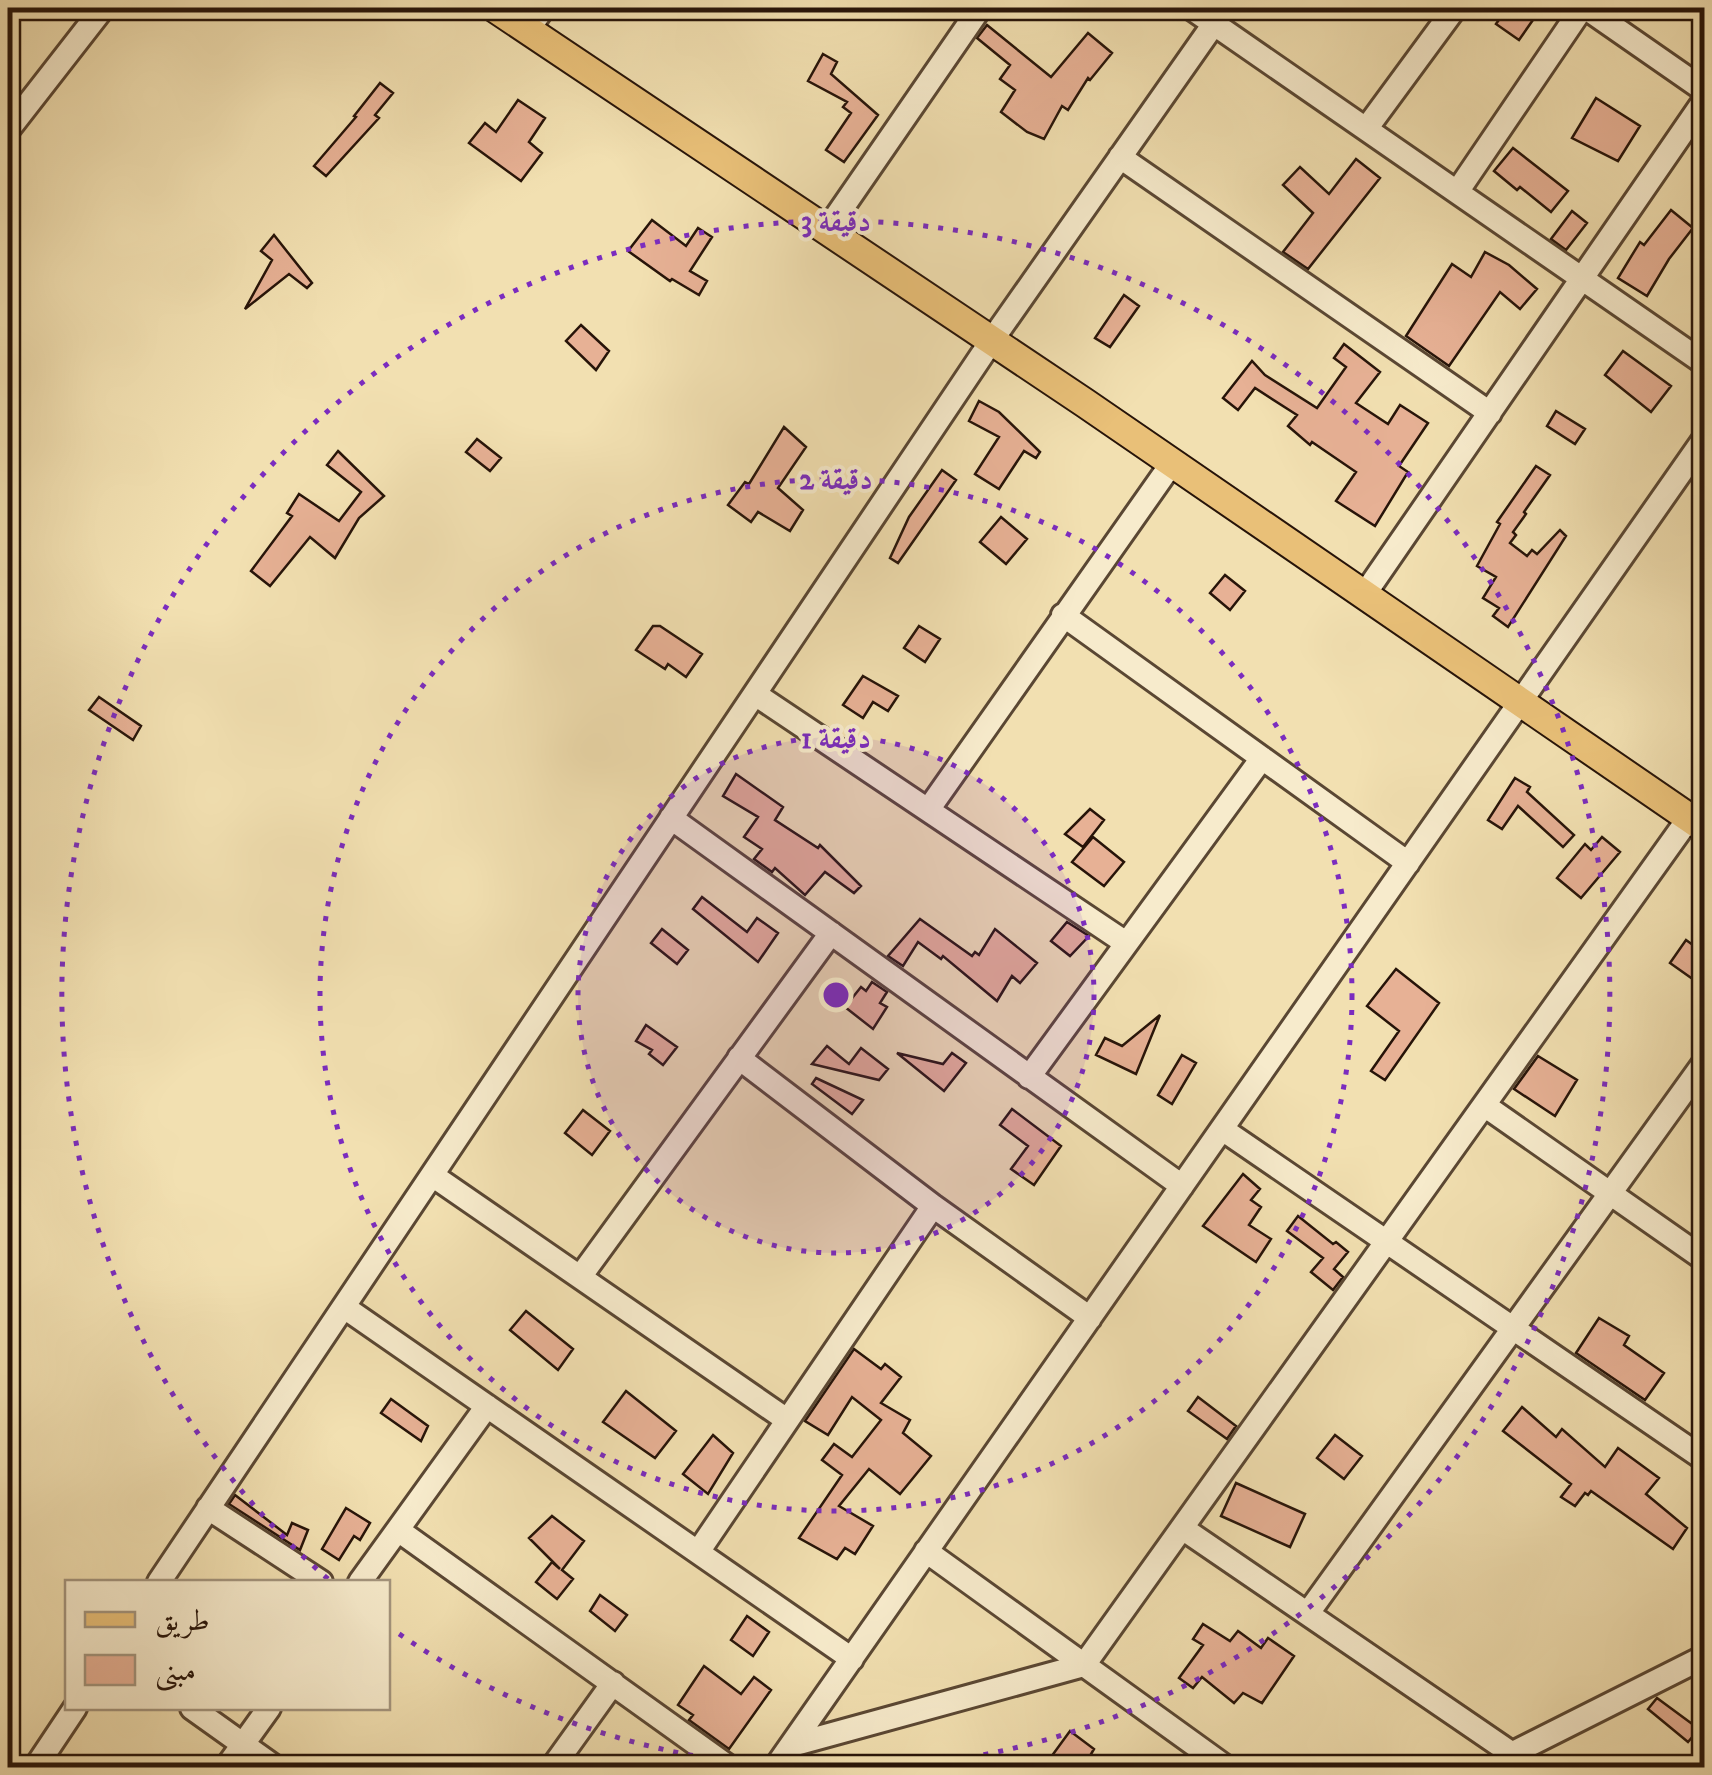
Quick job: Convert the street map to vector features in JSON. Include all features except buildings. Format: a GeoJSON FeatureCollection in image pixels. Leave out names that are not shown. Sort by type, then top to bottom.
{"type":"FeatureCollection","features":[{"type":"Feature","properties":{"kind":"main road"},"geometry":{"type":"LineString","coordinates":[[495,8],[535,18],[827,230],[1697,823]]}},
{"type":"Feature","properties":{"kind":"street"},"geometry":{"type":"LineString","coordinates":[[8,130],[103,8]]}},
{"type":"Feature","properties":{"kind":"street"},"geometry":{"type":"LineString","coordinates":[[827,230],[980,8]]}},
{"type":"Feature","properties":{"kind":"street"},"geometry":{"type":"LineString","coordinates":[[1191,8],[1220,16],[1366,129],[1704,363]]}},
{"type":"Feature","properties":{"kind":"street"},"geometry":{"type":"LineString","coordinates":[[1366,129],[1455,8]]}},
{"type":"Feature","properties":{"kind":"street"},"geometry":{"type":"LineString","coordinates":[[1456,192],[1584,8],[1704,90]]}},
{"type":"Feature","properties":{"kind":"street"},"geometry":{"type":"LineString","coordinates":[[159,1580],[992,340],[1220,16]]}},
{"type":"Feature","properties":{"kind":"street"},"geometry":{"type":"LineString","coordinates":[[1364,595],[1704,100]]}},
{"type":"Feature","properties":{"kind":"street"},"geometry":{"type":"LineString","coordinates":[[1120,157],[1490,412]]}},
{"type":"Feature","properties":{"kind":"street"},"geometry":{"type":"LineString","coordinates":[[776,1768],[1704,439]]}},
{"type":"Feature","properties":{"kind":"street"},"geometry":{"type":"LineString","coordinates":[[928,810],[1172,463]]}},
{"type":"Feature","properties":{"kind":"street"},"geometry":{"type":"LineString","coordinates":[[1063,614],[1408,863]]}},
{"type":"Feature","properties":{"kind":"street"},"geometry":{"type":"LineString","coordinates":[[755,694],[1126,944]]}},
{"type":"Feature","properties":{"kind":"street"},"geometry":{"type":"LineString","coordinates":[[1029,1076],[1262,758]]}},
{"type":"Feature","properties":{"kind":"street"},"geometry":{"type":"LineString","coordinates":[[671,818],[1182,1186]]}},
{"type":"Feature","properties":{"kind":"street"},"geometry":{"type":"LineString","coordinates":[[792,1744],[1084,1665],[1484,1105],[1697,823]]}},
{"type":"Feature","properties":{"kind":"street"},"geometry":{"type":"LineString","coordinates":[[580,1277],[830,933]]}},
{"type":"Feature","properties":{"kind":"street"},"geometry":{"type":"LineString","coordinates":[[739,1058],[933,1206],[1090,1318]]}},
{"type":"Feature","properties":{"kind":"street"},"geometry":{"type":"LineString","coordinates":[[1308,1614],[1704,1063]]}},
{"type":"Feature","properties":{"kind":"street"},"geometry":{"type":"LineString","coordinates":[[1484,1105],[1704,1259]]}},
{"type":"Feature","properties":{"kind":"street"},"geometry":{"type":"LineString","coordinates":[[1222,1129],[1704,1459]]}},
{"type":"Feature","properties":{"kind":"street"},"geometry":{"type":"LineString","coordinates":[[432,1175],[788,1420]]}},
{"type":"Feature","properties":{"kind":"street"},"geometry":{"type":"LineString","coordinates":[[698,1552],[933,1206]]}},
{"type":"Feature","properties":{"kind":"street"},"geometry":{"type":"LineString","coordinates":[[344,1307],[852,1658]]}},
{"type":"Feature","properties":{"kind":"street"},"geometry":{"type":"LineString","coordinates":[[361,1580],[488,1406]]}},
{"type":"Feature","properties":{"kind":"street"},"geometry":{"type":"LineString","coordinates":[[208,1508],[318,1580]]}},
{"type":"Feature","properties":{"kind":"street"},"geometry":{"type":"LineString","coordinates":[[1182,1528],[1533,1768]]}},
{"type":"Feature","properties":{"kind":"street"},"geometry":{"type":"LineString","coordinates":[[398,1530],[730,1768]]}},
{"type":"Feature","properties":{"kind":"street"},"geometry":{"type":"LineString","coordinates":[[926,1551],[1227,1768]]}},
{"type":"Feature","properties":{"kind":"street"},"geometry":{"type":"LineString","coordinates":[[1513,1754],[1704,1657]]}},
{"type":"Feature","properties":{"kind":"street"},"geometry":{"type":"LineString","coordinates":[[552,1768],[613,1683]]}},
{"type":"Feature","properties":{"kind":"street"},"geometry":{"type":"LineString","coordinates":[[35,1768],[74,1710]]}},
{"type":"Feature","properties":{"kind":"street"},"geometry":{"type":"LineString","coordinates":[[195,1710],[276,1768]]}},
{"type":"Feature","properties":{"kind":"street"},"geometry":{"type":"LineString","coordinates":[[226,1768],[268,1710]]}}]}
